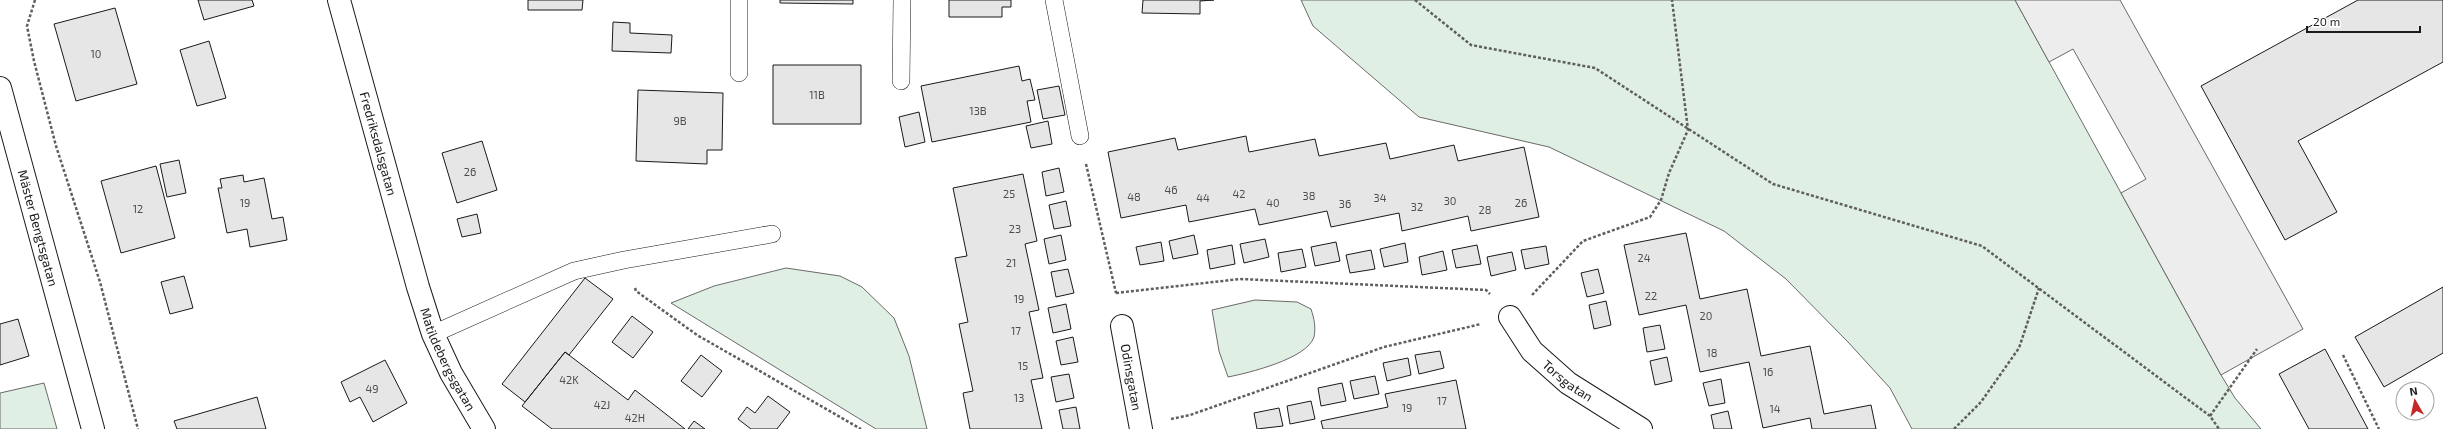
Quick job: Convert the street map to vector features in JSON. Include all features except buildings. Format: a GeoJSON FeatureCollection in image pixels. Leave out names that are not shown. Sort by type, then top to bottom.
{"type":"FeatureCollection","features":[{"type":"Feature","properties":{"kind":"street","name":"Fredriksdalsgatan"},"geometry":{"type":"LineString","coordinates":[[339,0],[418,287]]}},
{"type":"Feature","properties":{"kind":"street","name":"Mäster Bengtsgatan"},"geometry":{"type":"LineString","coordinates":[[0,88],[78,367],[93,429]]}},
{"type":"Feature","properties":{"kind":"street","name":"Matildebergsgatan"},"geometry":{"type":"LineString","coordinates":[[418,287],[433,334],[451,373],[484,429]]}},
{"type":"Feature","properties":{"kind":"street","name":"Torsgatan"},"geometry":{"type":"LineString","coordinates":[[1510,317],[1532,351],[1568,382],[1641,429]]}},
{"type":"Feature","properties":{"kind":"street","name":"Odinsgatan"},"geometry":{"type":"LineString","coordinates":[[1122,326],[1140,428]]}},
{"type":"Feature","properties":{"kind":"lane"},"geometry":{"type":"LineString","coordinates":[[739,0],[739,73]]}},
{"type":"Feature","properties":{"kind":"lane"},"geometry":{"type":"LineString","coordinates":[[901,81],[902,0]]}},
{"type":"Feature","properties":{"kind":"lane"},"geometry":{"type":"LineString","coordinates":[[1054,0],[1080,136]]}},
{"type":"Feature","properties":{"kind":"lane"},"geometry":{"type":"LineString","coordinates":[[433,334],[574,271],[624,260],[772,234]]}},
{"type":"Feature","properties":{"kind":"path"},"geometry":{"type":"LineString","coordinates":[[35,0],[27,26],[34,61],[56,146],[100,282],[138,429]]}},
{"type":"Feature","properties":{"kind":"path"},"geometry":{"type":"LineString","coordinates":[[1415,0],[1471,45],[1595,68],[1773,184],[1982,246],[2210,416],[2219,429]]}},
{"type":"Feature","properties":{"kind":"path"},"geometry":{"type":"LineString","coordinates":[[1140,428],[1190,415],[1384,347],[1510,317],[1583,241],[1650,217],[1661,200],[1669,173],[1688,130],[1672,0]]}},
{"type":"Feature","properties":{"kind":"path"},"geometry":{"type":"LineString","coordinates":[[1080,136],[1116,293],[1122,326]]}},
{"type":"Feature","properties":{"kind":"path"},"geometry":{"type":"LineString","coordinates":[[624,260],[636,291],[697,334],[861,429]]}},
{"type":"Feature","properties":{"kind":"path"},"geometry":{"type":"LineString","coordinates":[[1116,293],[1240,279],[1486,290],[1510,317]]}},
{"type":"Feature","properties":{"kind":"path"},"geometry":{"type":"LineString","coordinates":[[1954,429],[1980,402],[2019,348],[2040,288]]}},
{"type":"Feature","properties":{"kind":"path"},"geometry":{"type":"LineString","coordinates":[[2210,416],[2257,349]]}},
{"type":"Feature","properties":{"kind":"path"},"geometry":{"type":"LineString","coordinates":[[2343,355],[2380,429]]}},
{"type":"Feature","properties":{"kind":"green space"},"geometry":{"type":"Polygon","coordinates":[[[1301,0],[2015,0],[2221,375],[2235,398],[2261,429],[1912,429],[1890,388],[1848,342],[1786,279],[1724,231],[1549,147],[1419,117],[1313,26],[1301,0]]]}},
{"type":"Feature","properties":{"kind":"green space"},"geometry":{"type":"Polygon","coordinates":[[[786,268],[840,276],[862,287],[894,318],[909,356],[927,429],[876,429],[671,303],[714,286],[786,268]]]}},
{"type":"Feature","properties":{"kind":"green space"},"geometry":{"type":"Polygon","coordinates":[[[1255,300],[1297,302],[1311,309],[1315,330],[1314,337],[1309,345],[1289,358],[1276,364],[1228,377],[1219,351],[1212,310],[1255,300]]]}},
{"type":"Feature","properties":{"kind":"green space"},"geometry":{"type":"Polygon","coordinates":[[[44,383],[57,429],[0,429],[0,393],[44,383]]]}},
{"type":"Feature","properties":{"kind":"shaded area"},"geometry":{"type":"Polygon","coordinates":[[[2015,0],[2120,0],[2303,329],[2221,375],[2121,193],[2146,179],[2073,49],[2049,62],[2015,0]]]}}]}
